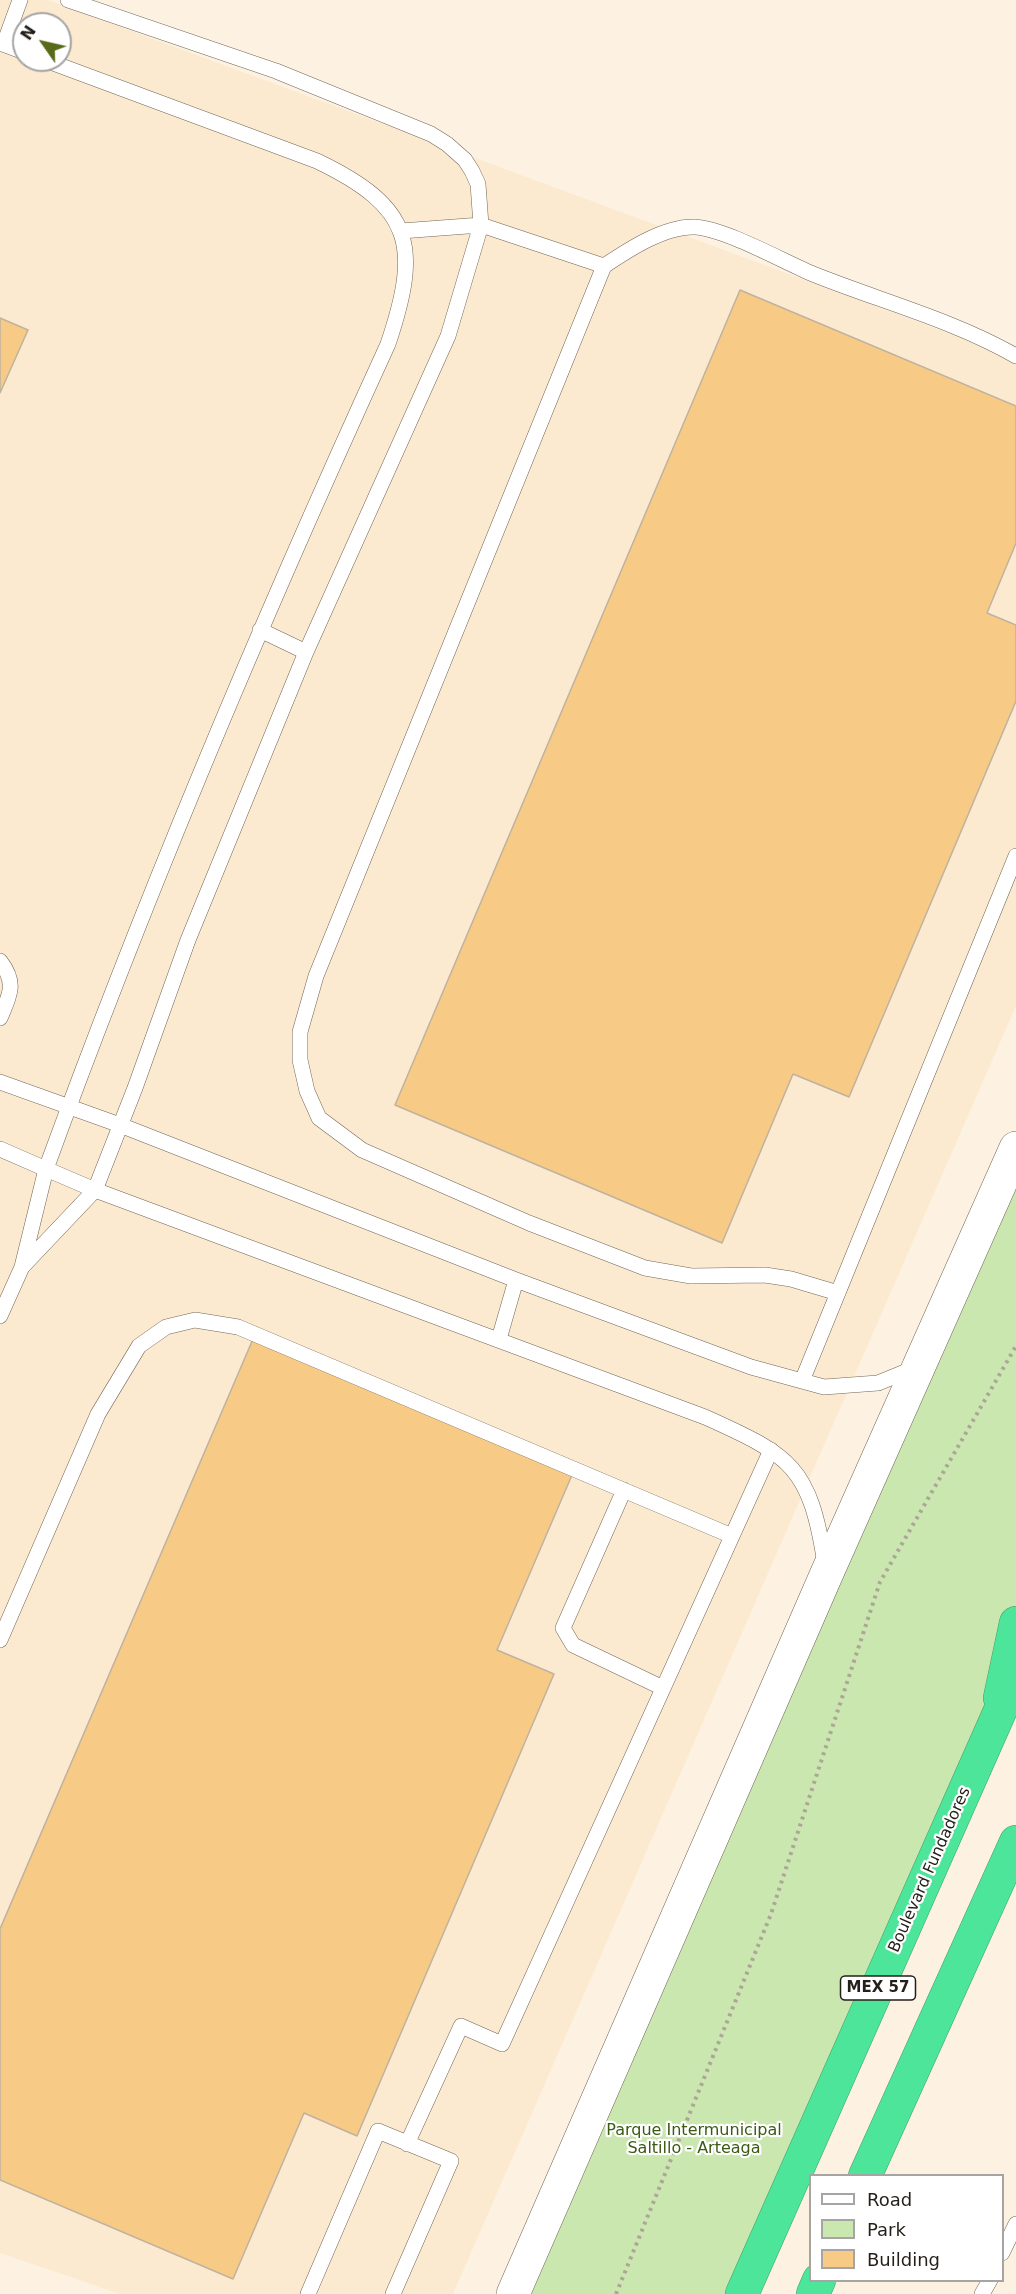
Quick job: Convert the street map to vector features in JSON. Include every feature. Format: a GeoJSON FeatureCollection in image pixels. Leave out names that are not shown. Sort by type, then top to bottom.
{"type":"FeatureCollection","features":[{"type":"Feature","properties":{"kind":"highway"},"geometry":{"type":"LineString","coordinates":[[995,1724],[1016,1623]]}},
{"type":"Feature","properties":{"kind":"highway","name":"Boulevard Fundadores"},"geometry":{"type":"LineString","coordinates":[[742,2294],[1015,1678]]}},
{"type":"Feature","properties":{"kind":"highway"},"geometry":{"type":"LineString","coordinates":[[865,2174],[1016,1842]]}},
{"type":"Feature","properties":{"kind":"highway"},"geometry":{"type":"LineString","coordinates":[[726,2294],[760,2252]]}},
{"type":"Feature","properties":{"kind":"main road"},"geometry":{"type":"LineString","coordinates":[[513,2294],[826,1573],[1016,1148]]}},
{"type":"Feature","properties":{"kind":"lane"},"geometry":{"type":"LineString","coordinates":[[2,44],[20,0]]}},
{"type":"Feature","properties":{"kind":"lane"},"geometry":{"type":"LineString","coordinates":[[21,1268],[95,1190],[188,940],[306,652],[448,336],[481,225],[478,184],[472,171],[465,160],[431,134],[276,71],[68,0]]}},
{"type":"Feature","properties":{"kind":"lane"},"geometry":{"type":"LineString","coordinates":[[0,1316],[21,1268],[46,1169],[132,945],[260,630],[387,344],[399,312],[405,276],[405,249],[401,231],[394,216],[375,194],[349,176],[317,161],[72,70]]}},
{"type":"Feature","properties":{"kind":"lane"},"geometry":{"type":"LineString","coordinates":[[401,231],[481,225],[604,266]]}},
{"type":"Feature","properties":{"kind":"lane"},"geometry":{"type":"LineString","coordinates":[[838,1293],[773,1276],[744,1274],[692,1276],[645,1268],[529,1223],[362,1150],[319,1118],[307,1091],[300,1060],[300,1032],[316,976],[604,266],[638,243],[696,227],[721,234],[813,274],[966,333],[1016,356]]}},
{"type":"Feature","properties":{"kind":"lane"},"geometry":{"type":"LineString","coordinates":[[260,630],[306,652]]}},
{"type":"Feature","properties":{"kind":"lane"},"geometry":{"type":"LineString","coordinates":[[802,1381],[1016,856]]}},
{"type":"Feature","properties":{"kind":"lane"},"geometry":{"type":"LineString","coordinates":[[0,961],[11,976],[10,995],[0,1018]]}},
{"type":"Feature","properties":{"kind":"lane"},"geometry":{"type":"LineString","coordinates":[[0,1082],[120,1125],[516,1280],[751,1367],[824,1387],[878,1383],[918,1367]]}},
{"type":"Feature","properties":{"kind":"lane"},"geometry":{"type":"LineString","coordinates":[[0,1149],[95,1190],[500,1339],[705,1417],[756,1440],[783,1458],[804,1483],[818,1518],[826,1573]]}},
{"type":"Feature","properties":{"kind":"lane"},"geometry":{"type":"LineString","coordinates":[[500,1339],[516,1280]]}},
{"type":"Feature","properties":{"kind":"lane"},"geometry":{"type":"LineString","coordinates":[[0,1640],[98,1414],[139,1346],[166,1327],[195,1320],[238,1327],[732,1536]]}},
{"type":"Feature","properties":{"kind":"lane"},"geometry":{"type":"LineString","coordinates":[[407,2144],[461,2026],[502,2044],[771,1450]]}},
{"type":"Feature","properties":{"kind":"lane"},"geometry":{"type":"LineString","coordinates":[[624,1490],[563,1628],[573,1645],[663,1688]]}},
{"type":"Feature","properties":{"kind":"lane"},"geometry":{"type":"LineString","coordinates":[[308,2294],[378,2131],[451,2161],[393,2294]]}},
{"type":"Feature","properties":{"kind":"lane"},"geometry":{"type":"LineString","coordinates":[[1004,2249],[1016,2224]]}},
{"type":"Feature","properties":{"kind":"path"},"geometry":{"type":"LineString","coordinates":[[616,2294],[771,1914],[880,1582],[1016,1346]]}},
{"type":"Feature","properties":{"kind":"shaded area"},"geometry":{"type":"Polygon","coordinates":[[[0,0],[48,0],[1016,358],[1016,1006],[453,2294],[120,2294],[0,2253],[0,0]]]}},
{"type":"Feature","properties":{"kind":"green space","name":"Parque Intermunicipal Saltillo - Arteaga"},"geometry":{"type":"Polygon","coordinates":[[[1016,1148],[1016,1662],[734,2294],[513,2294],[1016,1148]]]}},
{"type":"Feature","properties":{"kind":"building"},"geometry":{"type":"Polygon","coordinates":[[[740,290],[1016,406],[1016,543],[987,613],[1016,625],[1016,701],[849,1097],[793,1074],[722,1243],[395,1105],[740,290]]]}},
{"type":"Feature","properties":{"kind":"building"},"geometry":{"type":"Polygon","coordinates":[[[0,318],[28,330],[0,393],[0,318]]]}},
{"type":"Feature","properties":{"kind":"building"},"geometry":{"type":"Polygon","coordinates":[[[253,1339],[572,1475],[497,1650],[554,1674],[357,2136],[304,2113],[233,2279],[0,2180],[0,1929],[253,1339]]]}}]}
